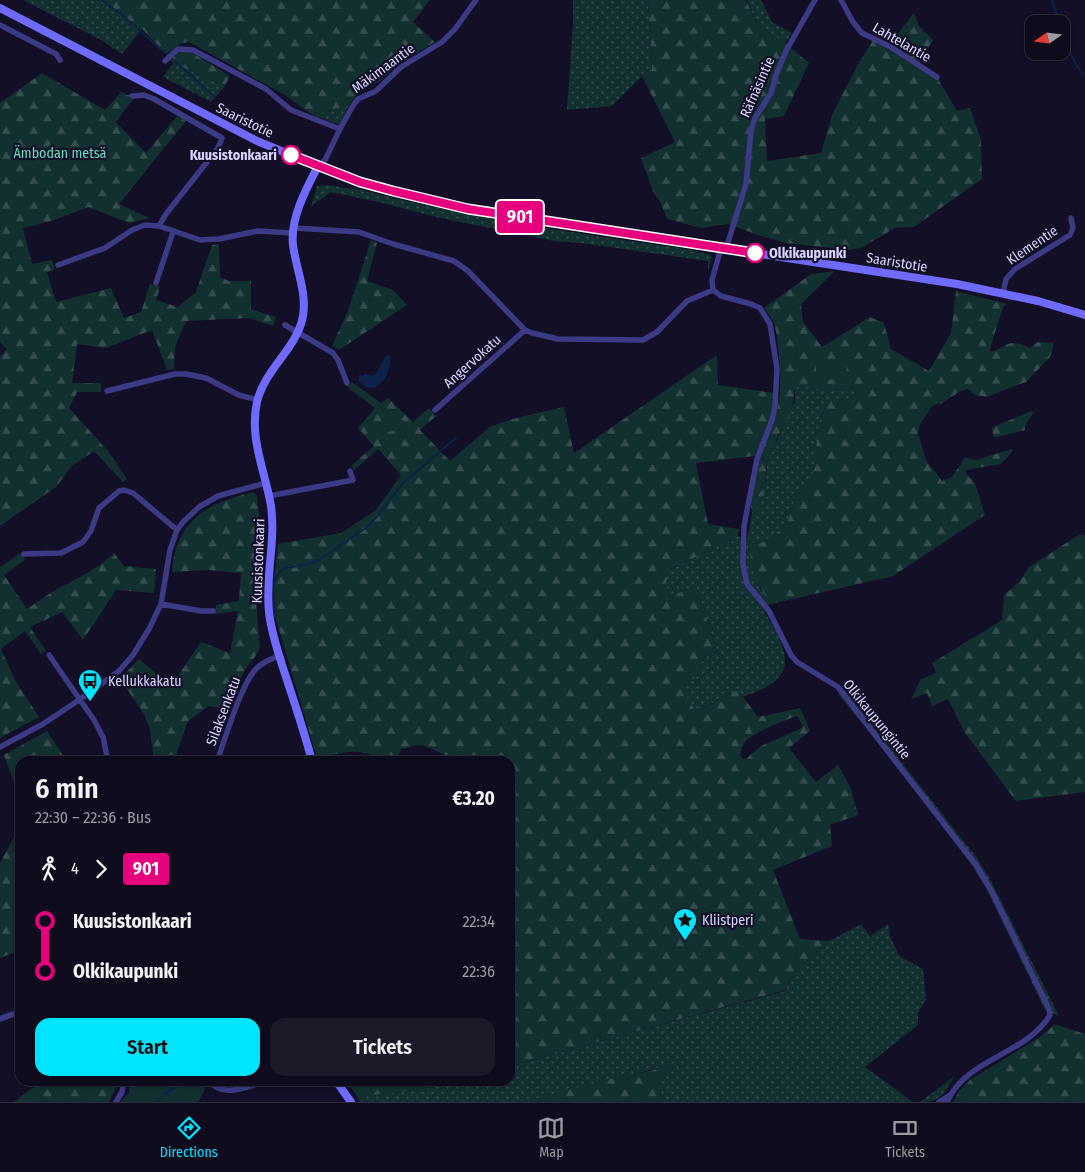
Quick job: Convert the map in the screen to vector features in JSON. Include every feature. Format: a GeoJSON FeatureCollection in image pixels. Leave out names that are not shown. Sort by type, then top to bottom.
{"type":"FeatureCollection","features":[{"type":"Feature","properties":{"kind":"main road","name":"Saaristotie"},"geometry":{"type":"LineString","coordinates":[[0,8],[257,141],[318,166],[393,191],[468,209],[957,284],[1038,301],[1085,315]]}},
{"type":"Feature","properties":{"kind":"main road","name":"Kuusistonkaari"},"geometry":{"type":"LineString","coordinates":[[310,756],[271,625],[268,606],[268,584],[273,543],[269,496],[257,449],[254,425],[257,400],[269,374],[299,332],[304,304],[294,252],[293,231],[298,213],[318,166]]}},
{"type":"Feature","properties":{"kind":"main road"},"geometry":{"type":"LineString","coordinates":[[340,1086],[351,1102]]}},
{"type":"Feature","properties":{"kind":"street","name":"Mäkimaantie"},"geometry":{"type":"LineString","coordinates":[[318,166],[325,160],[340,129],[358,99],[376,91],[401,67],[442,42],[455,30],[476,0]]}},
{"type":"Feature","properties":{"kind":"street","name":"Räfnäsintie"},"geometry":{"type":"LineString","coordinates":[[723,249],[746,184],[751,131],[755,118],[770,93],[786,51],[815,0]]}},
{"type":"Feature","properties":{"kind":"street","name":"Lahtelantie"},"geometry":{"type":"LineString","coordinates":[[842,0],[853,22],[862,33],[896,50],[937,77]]}},
{"type":"Feature","properties":{"kind":"street"},"geometry":{"type":"LineString","coordinates":[[0,25],[56,54],[60,60]]}},
{"type":"Feature","properties":{"kind":"street"},"geometry":{"type":"LineString","coordinates":[[165,61],[178,49],[193,50],[266,89],[291,110],[340,129]]}},
{"type":"Feature","properties":{"kind":"street"},"geometry":{"type":"LineString","coordinates":[[132,96],[144,95],[154,99],[222,138],[218,148],[166,214],[159,226]]}},
{"type":"Feature","properties":{"kind":"street","name":"Klementie"},"geometry":{"type":"LineString","coordinates":[[1003,293],[1006,279],[1015,269],[1070,235],[1073,228],[1071,218]]}},
{"type":"Feature","properties":{"kind":"street"},"geometry":{"type":"LineString","coordinates":[[58,265],[105,248],[138,227],[145,225],[159,226],[200,240],[219,239],[258,231],[359,232],[393,244],[454,261],[468,271],[525,330],[532,333],[558,339],[643,340],[657,332],[687,301],[713,290],[712,280],[723,249]]}},
{"type":"Feature","properties":{"kind":"street"},"geometry":{"type":"LineString","coordinates":[[156,283],[174,232]]}},
{"type":"Feature","properties":{"kind":"street","name":"Olkikaupungintie"},"geometry":{"type":"LineString","coordinates":[[713,290],[721,296],[760,308],[770,324],[778,369],[776,406],[757,459],[744,526],[743,564],[747,584],[769,611],[791,655],[797,662],[838,687],[976,865],[995,897],[1049,1009],[1050,1015],[1042,1027],[968,1074],[958,1083],[947,1102]]}},
{"type":"Feature","properties":{"kind":"street"},"geometry":{"type":"LineString","coordinates":[[284,324],[333,353],[338,360],[347,383]]}},
{"type":"Feature","properties":{"kind":"street","name":"Angervokatu"},"geometry":{"type":"LineString","coordinates":[[436,410],[525,330]]}},
{"type":"Feature","properties":{"kind":"street"},"geometry":{"type":"LineString","coordinates":[[107,391],[158,377],[186,374],[206,378],[239,395],[257,400]]}},
{"type":"Feature","properties":{"kind":"street"},"geometry":{"type":"LineString","coordinates":[[269,496],[352,480],[350,471]]}},
{"type":"Feature","properties":{"kind":"street"},"geometry":{"type":"LineString","coordinates":[[0,747],[43,724],[79,700],[119,671],[134,655],[161,604],[167,561],[177,530],[190,514],[209,500],[266,483]]}},
{"type":"Feature","properties":{"kind":"street"},"geometry":{"type":"LineString","coordinates":[[24,554],[61,553],[83,542],[91,531],[99,508],[119,491],[124,490],[133,494],[177,530]]}},
{"type":"Feature","properties":{"kind":"street"},"geometry":{"type":"LineString","coordinates":[[161,604],[201,611],[213,611]]}},
{"type":"Feature","properties":{"kind":"street"},"geometry":{"type":"LineString","coordinates":[[49,655],[94,720],[103,737],[107,756]]}},
{"type":"Feature","properties":{"kind":"street","name":"Silaksenkatu"},"geometry":{"type":"LineString","coordinates":[[219,756],[251,674],[263,663],[279,656]]}},
{"type":"Feature","properties":{"kind":"street"},"geometry":{"type":"LineString","coordinates":[[0,1019],[15,1014]]}},
{"type":"Feature","properties":{"kind":"street"},"geometry":{"type":"LineString","coordinates":[[116,1102],[123,1086]]}},
{"type":"Feature","properties":{"kind":"street"},"geometry":{"type":"LineString","coordinates":[[214,1086],[220,1090],[229,1091],[248,1086]]}},
{"type":"Feature","properties":{"kind":"street"},"geometry":{"type":"LineString","coordinates":[[939,1102],[950,1095]]}},
{"type":"Feature","properties":{"kind":"green space"},"geometry":{"type":"Polygon","coordinates":[[[23,0],[101,0],[142,29],[122,54],[101,40],[23,0]]]}},
{"type":"Feature","properties":{"kind":"green space"},"geometry":{"type":"Polygon","coordinates":[[[101,0],[430,0],[413,22],[435,42],[399,64],[380,81],[365,89],[354,98],[349,105],[313,115],[283,94],[189,42],[182,43],[166,54],[142,29],[101,0]]]}},
{"type":"Feature","properties":{"kind":"green space"},"geometry":{"type":"Polygon","coordinates":[[[573,0],[648,0],[652,69],[642,76],[612,106],[567,110],[573,0]]]}},
{"type":"Feature","properties":{"kind":"green space"},"geometry":{"type":"Polygon","coordinates":[[[648,0],[746,0],[758,26],[785,43],[809,63],[784,116],[765,119],[767,161],[821,153],[832,115],[858,64],[874,39],[889,45],[914,13],[919,26],[933,40],[918,65],[937,77],[957,111],[970,108],[981,140],[982,179],[914,227],[895,228],[861,248],[849,250],[786,243],[728,224],[701,228],[667,219],[661,203],[653,191],[641,158],[675,142],[642,76],[652,69],[648,0]]]}},
{"type":"Feature","properties":{"kind":"green space"},"geometry":{"type":"Polygon","coordinates":[[[747,0],[761,0],[772,22],[792,33],[785,43],[758,26],[747,0]]]}},
{"type":"Feature","properties":{"kind":"green space"},"geometry":{"type":"Polygon","coordinates":[[[191,52],[230,76],[225,86],[173,63],[170,59],[177,53],[191,52]]]}},
{"type":"Feature","properties":{"kind":"green space"},"geometry":{"type":"Polygon","coordinates":[[[173,63],[225,86],[211,102],[163,77],[173,63]]]}},
{"type":"Feature","properties":{"kind":"green space","name":"Ämbodan metsä"},"geometry":{"type":"Polygon","coordinates":[[[42,73],[105,110],[122,91],[127,95],[136,95],[116,122],[146,153],[177,116],[186,121],[119,204],[150,218],[129,223],[88,207],[51,221],[23,228],[32,264],[52,260],[55,270],[47,272],[56,302],[111,288],[124,318],[141,312],[150,284],[160,287],[156,300],[178,307],[196,292],[212,245],[219,244],[220,277],[229,281],[251,281],[251,309],[276,317],[273,326],[249,318],[186,321],[175,347],[174,369],[167,370],[152,330],[106,348],[77,344],[72,383],[101,383],[101,392],[77,392],[69,408],[108,451],[127,479],[123,482],[94,451],[72,466],[56,487],[0,526],[0,356],[7,349],[0,342],[0,103],[42,73]]]}},
{"type":"Feature","properties":{"kind":"green space"},"geometry":{"type":"Polygon","coordinates":[[[349,105],[340,125],[313,115],[349,105]]]}},
{"type":"Feature","properties":{"kind":"green space"},"geometry":{"type":"Polygon","coordinates":[[[327,185],[354,188],[478,216],[687,249],[712,257],[708,271],[708,261],[554,241],[436,217],[331,192],[311,208],[317,186],[327,185]]]}},
{"type":"Feature","properties":{"kind":"green space"},"geometry":{"type":"Polygon","coordinates":[[[371,240],[377,243],[367,281],[393,290],[407,305],[339,350],[332,346],[349,308],[371,240]]]}},
{"type":"Feature","properties":{"kind":"green space"},"geometry":{"type":"Polygon","coordinates":[[[835,271],[801,304],[803,322],[822,347],[870,317],[884,323],[891,349],[929,371],[951,333],[956,291],[1007,304],[1004,306],[990,352],[1012,343],[1030,348],[1038,342],[1054,343],[1050,357],[1026,382],[986,397],[975,395],[968,389],[959,392],[942,403],[932,406],[920,424],[918,434],[926,460],[942,481],[952,477],[965,458],[976,460],[1012,449],[1013,451],[1001,464],[966,470],[966,474],[974,481],[985,515],[893,576],[771,604],[755,574],[747,541],[757,544],[770,541],[788,520],[796,497],[812,480],[819,424],[828,399],[856,398],[853,389],[816,390],[805,386],[795,387],[792,410],[767,462],[764,494],[755,513],[752,512],[752,487],[755,473],[775,416],[780,390],[776,330],[764,308],[811,274],[835,271]]]}},
{"type":"Feature","properties":{"kind":"green space"},"geometry":{"type":"Polygon","coordinates":[[[717,355],[718,385],[775,393],[771,416],[755,456],[696,463],[708,524],[739,529],[738,536],[668,571],[666,585],[669,597],[696,586],[717,651],[706,656],[700,664],[702,672],[681,688],[696,712],[738,690],[758,717],[800,708],[810,731],[789,748],[816,782],[838,765],[850,786],[858,815],[830,825],[832,846],[773,870],[800,939],[829,941],[795,972],[785,990],[515,1066],[515,756],[446,756],[420,745],[401,749],[398,756],[374,756],[353,752],[316,756],[275,616],[274,579],[278,544],[341,533],[376,510],[401,475],[378,449],[354,470],[352,465],[374,446],[358,428],[375,408],[347,387],[352,382],[381,403],[388,398],[413,422],[429,408],[436,416],[420,430],[450,461],[490,427],[516,418],[564,407],[574,453],[717,355]],[[797,716],[777,723],[750,737],[742,748],[740,756],[746,759],[761,746],[803,726],[797,716]]]}},
{"type":"Feature","properties":{"kind":"green space"},"geometry":{"type":"Polygon","coordinates":[[[846,362],[847,379],[816,380],[816,363],[846,362]]]}},
{"type":"Feature","properties":{"kind":"green space"},"geometry":{"type":"Polygon","coordinates":[[[805,386],[816,390],[854,389],[856,398],[822,412],[812,480],[796,497],[788,520],[770,541],[757,544],[748,541],[761,590],[771,604],[762,607],[779,637],[783,650],[785,661],[782,672],[775,681],[762,689],[742,697],[738,690],[695,712],[681,688],[702,672],[700,664],[706,656],[717,651],[696,586],[669,597],[666,585],[668,571],[738,536],[747,541],[752,512],[755,513],[766,481],[767,462],[795,401],[795,387],[805,386]]]}},
{"type":"Feature","properties":{"kind":"green space"},"geometry":{"type":"Polygon","coordinates":[[[1031,411],[1033,412],[1026,424],[1025,430],[994,438],[993,427],[1031,411]]]}},
{"type":"Feature","properties":{"kind":"green space"},"geometry":{"type":"Polygon","coordinates":[[[394,418],[403,420],[405,429],[386,432],[381,438],[379,436],[382,431],[380,424],[387,423],[394,418]]]}},
{"type":"Feature","properties":{"kind":"green space"},"geometry":{"type":"Polygon","coordinates":[[[254,492],[257,496],[261,534],[256,601],[260,648],[242,676],[229,710],[209,706],[188,721],[176,756],[153,756],[150,730],[144,714],[120,679],[139,659],[171,686],[201,642],[230,653],[238,611],[215,614],[216,605],[239,601],[241,573],[209,570],[172,572],[180,539],[187,527],[208,508],[237,496],[254,492]]]}},
{"type":"Feature","properties":{"kind":"green space"},"geometry":{"type":"Polygon","coordinates":[[[1080,534],[1085,535],[1085,792],[1016,801],[965,733],[948,699],[932,706],[927,693],[911,699],[921,679],[936,673],[932,663],[1002,620],[1004,595],[1019,582],[1029,567],[1080,534]]]}},
{"type":"Feature","properties":{"kind":"green space"},"geometry":{"type":"Polygon","coordinates":[[[21,553],[25,560],[4,575],[27,609],[93,569],[114,553],[124,566],[156,569],[154,593],[116,590],[83,640],[62,612],[30,627],[46,651],[41,654],[25,631],[1,649],[15,680],[39,717],[0,738],[0,567],[21,553]]]}},
{"type":"Feature","properties":{"kind":"green space"},"geometry":{"type":"Polygon","coordinates":[[[845,684],[845,690],[977,858],[990,879],[1059,1016],[1045,1010],[986,888],[971,864],[838,694],[845,684]]]}},
{"type":"Feature","properties":{"kind":"green space"},"geometry":{"type":"Polygon","coordinates":[[[47,731],[62,756],[15,756],[15,785],[4,755],[47,731]]]}},
{"type":"Feature","properties":{"kind":"green space"},"geometry":{"type":"Polygon","coordinates":[[[15,835],[15,952],[0,958],[0,863],[15,835]]]}},
{"type":"Feature","properties":{"kind":"green space"},"geometry":{"type":"Polygon","coordinates":[[[861,924],[870,936],[888,924],[890,936],[899,956],[923,969],[926,1000],[918,1012],[918,1025],[865,1067],[913,1102],[662,1102],[659,1085],[674,1064],[524,1102],[360,1102],[358,1097],[439,1086],[515,1086],[515,1066],[785,991],[795,972],[829,941],[861,924]]]}},
{"type":"Feature","properties":{"kind":"green space"},"geometry":{"type":"Polygon","coordinates":[[[1055,1024],[1085,1034],[1085,1102],[953,1102],[959,1091],[970,1080],[1040,1037],[1055,1024]]]}},
{"type":"Feature","properties":{"kind":"green space"},"geometry":{"type":"Polygon","coordinates":[[[675,1063],[659,1085],[662,1102],[524,1102],[617,1077],[650,1071],[675,1063]]]}},
{"type":"Feature","properties":{"kind":"green space"},"geometry":{"type":"Polygon","coordinates":[[[955,1076],[938,1098],[927,1102],[920,1102],[955,1076]]]}},
{"type":"Feature","properties":{"kind":"green space"},"geometry":{"type":"Polygon","coordinates":[[[35,1086],[117,1086],[109,1102],[14,1102],[35,1086]]]}},
{"type":"Feature","properties":{"kind":"green space"},"geometry":{"type":"Polygon","coordinates":[[[130,1086],[204,1086],[205,1089],[198,1102],[120,1102],[129,1093],[130,1086]]]}},
{"type":"Feature","properties":{"kind":"green space"},"geometry":{"type":"Polygon","coordinates":[[[350,1086],[439,1086],[435,1087],[358,1097],[350,1086]]]}},
{"type":"Feature","properties":{"kind":"water"},"geometry":{"type":"Polygon","coordinates":[[[388,355],[390,356],[389,370],[379,385],[375,388],[366,387],[359,381],[359,375],[361,374],[361,377],[366,374],[373,376],[388,355]]]}},
{"type":"Feature","properties":{"kind":"water"},"geometry":{"type":"Polygon","coordinates":[[[173,1086],[181,1086],[164,1096],[163,1094],[173,1086]]]}},
{"type":"Feature","properties":{"kind":"waterway"},"geometry":{"type":"LineString","coordinates":[[101,0],[121,14],[215,97]]}},
{"type":"Feature","properties":{"kind":"waterway"},"geometry":{"type":"LineString","coordinates":[[1052,0],[1057,15]]}},
{"type":"Feature","properties":{"kind":"waterway"},"geometry":{"type":"LineString","coordinates":[[1070,52],[1080,71],[1085,76]]}},
{"type":"Feature","properties":{"kind":"waterway"},"geometry":{"type":"LineString","coordinates":[[274,617],[273,587],[280,571],[285,568],[306,565],[319,560],[367,527],[402,484],[456,438]]}},
{"type":"Feature","properties":{"kind":"waterway"},"geometry":{"type":"LineString","coordinates":[[1,1016],[13,1011]]}},
{"type":"Feature","properties":{"kind":"waterway"},"geometry":{"type":"LineString","coordinates":[[158,1102],[158,1099],[161,1097]]}},
{"type":"Feature","properties":{"kind":"bus line","name":"901"},"geometry":{"type":"LineString","coordinates":[[291,155],[360,182],[468,209],[755,253]]}},
{"type":"Feature","properties":{"kind":"place","name":"Kuusistonkaari"},"geometry":{"type":"Point","coordinates":[291,155]}},
{"type":"Feature","properties":{"kind":"place","name":"Olkikaupunki"},"geometry":{"type":"Point","coordinates":[755,253]}},
{"type":"Feature","properties":{"kind":"place","name":"Kellukkakatu"},"geometry":{"type":"Point","coordinates":[90,702]}},
{"type":"Feature","properties":{"kind":"place","name":"Kliistperi"},"geometry":{"type":"Point","coordinates":[685,941]}}]}
